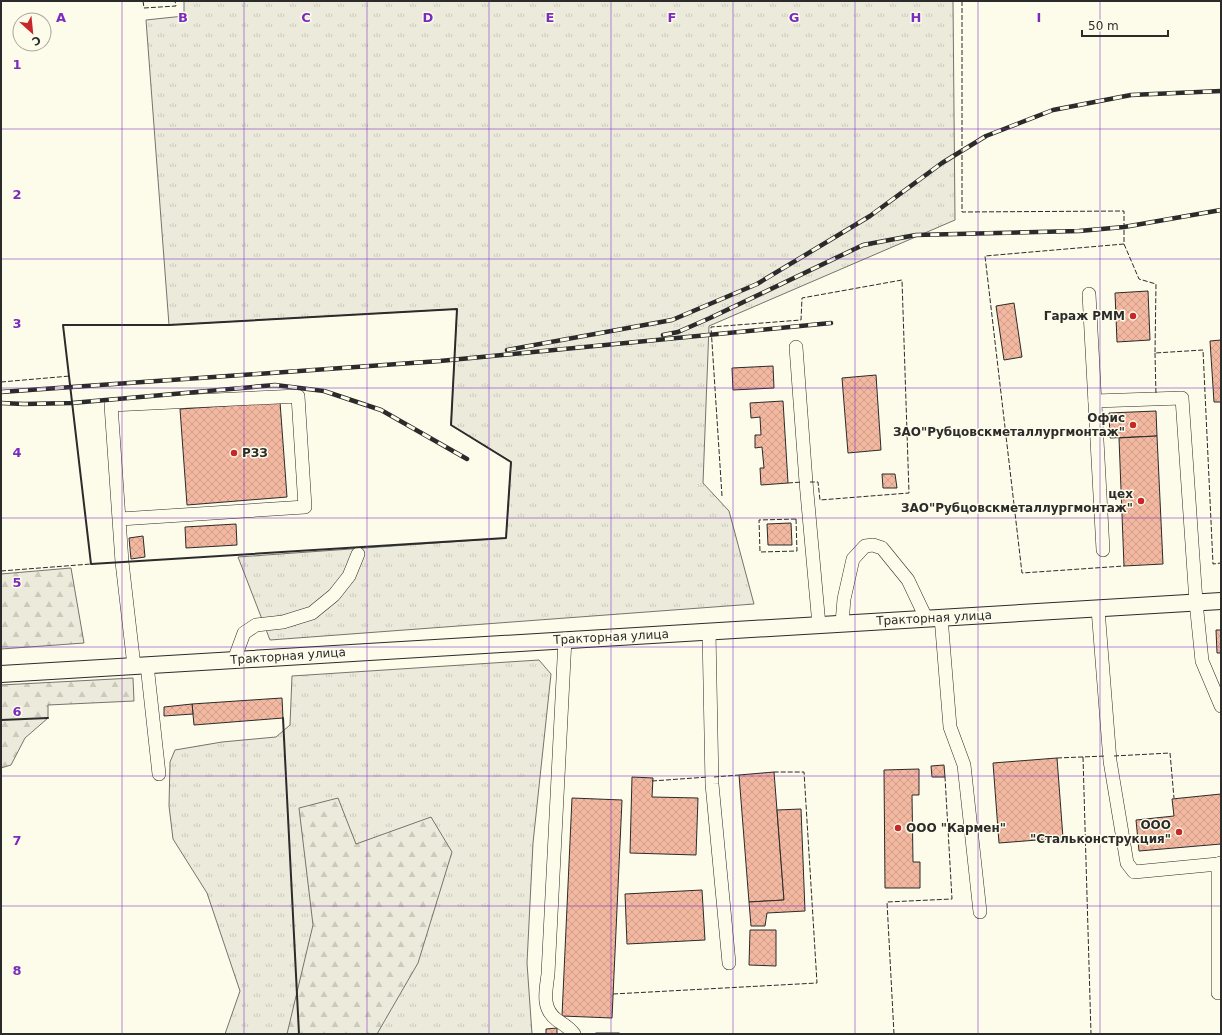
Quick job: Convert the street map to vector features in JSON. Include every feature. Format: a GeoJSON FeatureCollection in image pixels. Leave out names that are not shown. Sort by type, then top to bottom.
{"type":"FeatureCollection","features":[{"type":"Feature","properties":{"kind":"main road","name":"Тракторная улица"},"geometry":{"type":"LineString","coordinates":[[1,674],[565,639],[1098,609],[1221,600]]}},
{"type":"Feature","properties":{"kind":"lane"},"geometry":{"type":"LineString","coordinates":[[1089,294],[1103,550]]}},
{"type":"Feature","properties":{"kind":"lane"},"geometry":{"type":"LineString","coordinates":[[796,347],[819,625]]}},
{"type":"Feature","properties":{"kind":"lane"},"geometry":{"type":"LineString","coordinates":[[120,519],[305,507],[298,396],[111,405],[122,562],[159,774]]}},
{"type":"Feature","properties":{"kind":"lane"},"geometry":{"type":"LineString","coordinates":[[1095,401],[1182,398],[1196,602],[1202,661],[1221,706]]}},
{"type":"Feature","properties":{"kind":"lane"},"geometry":{"type":"LineString","coordinates":[[842,623],[844,599],[853,559],[865,546],[873,545],[882,548],[908,580],[934,618],[950,727],[964,765],[980,912]]}},
{"type":"Feature","properties":{"kind":"lane"},"geometry":{"type":"LineString","coordinates":[[234,660],[244,632],[256,625],[283,622],[312,613],[334,595],[349,576],[358,554]]}},
{"type":"Feature","properties":{"kind":"lane"},"geometry":{"type":"LineString","coordinates":[[1098,609],[1110,761],[1127,864],[1134,872],[1219,863],[1218,993]]}},
{"type":"Feature","properties":{"kind":"lane"},"geometry":{"type":"LineString","coordinates":[[709,632],[712,784],[729,963]]}},
{"type":"Feature","properties":{"kind":"lane"},"geometry":{"type":"LineString","coordinates":[[565,639],[548,974],[545,1002],[552,1016],[574,1034]]}},
{"type":"Feature","properties":{"kind":"green space"},"geometry":{"type":"Polygon","coordinates":[[[184,1],[953,1],[955,220],[709,326],[703,483],[729,511],[754,604],[270,640],[238,557],[506,538],[511,462],[451,425],[457,309],[169,325],[146,20],[184,16],[184,1]]]}},
{"type":"Feature","properties":{"kind":"green space"},"geometry":{"type":"Polygon","coordinates":[[[71,568],[84,643],[1,649],[1,574],[71,568]]]}},
{"type":"Feature","properties":{"kind":"green space"},"geometry":{"type":"Polygon","coordinates":[[[539,660],[551,674],[533,843],[527,963],[532,1034],[225,1034],[240,991],[207,893],[173,839],[169,806],[170,762],[175,750],[222,742],[276,737],[290,725],[292,676],[539,660]]]}},
{"type":"Feature","properties":{"kind":"green space"},"geometry":{"type":"Polygon","coordinates":[[[133,678],[134,701],[48,705],[48,718],[25,738],[11,765],[1,768],[1,685],[133,678]]]}},
{"type":"Feature","properties":{"kind":"green space"},"geometry":{"type":"Polygon","coordinates":[[[338,798],[356,844],[431,817],[452,852],[418,963],[377,1034],[287,1034],[313,925],[299,808],[338,798]]]}},
{"type":"Feature","properties":{"kind":"building","name":"Гараж РММ"},"geometry":{"type":"Polygon","coordinates":[[[1148,291],[1150,340],[1117,342],[1115,293],[1148,291]]]}},
{"type":"Feature","properties":{"kind":"building"},"geometry":{"type":"Polygon","coordinates":[[[1014,303],[1022,357],[1004,360],[996,306],[1014,303]]]}},
{"type":"Feature","properties":{"kind":"building"},"geometry":{"type":"Polygon","coordinates":[[[1221,340],[1221,402],[1214,402],[1210,341],[1221,340]]]}},
{"type":"Feature","properties":{"kind":"building"},"geometry":{"type":"Polygon","coordinates":[[[773,366],[774,388],[733,390],[732,368],[773,366]]]}},
{"type":"Feature","properties":{"kind":"building"},"geometry":{"type":"Polygon","coordinates":[[[876,375],[881,450],[848,453],[842,378],[876,375]]]}},
{"type":"Feature","properties":{"kind":"building"},"geometry":{"type":"Polygon","coordinates":[[[783,401],[788,483],[761,485],[760,468],[764,468],[762,447],[755,448],[755,435],[761,435],[760,417],[751,418],[750,403],[783,401]]]}},
{"type":"Feature","properties":{"kind":"building","name":"РЗЗ"},"geometry":{"type":"Polygon","coordinates":[[[280,402],[287,497],[187,505],[180,409],[280,402]]]}},
{"type":"Feature","properties":{"kind":"building","name":"Офис ЗАО\"Рубцовскметаллургмонтаж\""},"geometry":{"type":"Polygon","coordinates":[[[1156,411],[1157,436],[1110,438],[1109,413],[1156,411]]]}},
{"type":"Feature","properties":{"kind":"building","name":"цех ЗАО\"Рубцовскметаллургмонтаж\""},"geometry":{"type":"Polygon","coordinates":[[[1157,436],[1163,564],[1124,566],[1119,438],[1157,436]]]}},
{"type":"Feature","properties":{"kind":"building"},"geometry":{"type":"Polygon","coordinates":[[[882,474],[895,474],[897,488],[883,488],[882,474]]]}},
{"type":"Feature","properties":{"kind":"building"},"geometry":{"type":"Polygon","coordinates":[[[791,523],[792,545],[768,545],[767,524],[791,523]]]}},
{"type":"Feature","properties":{"kind":"building"},"geometry":{"type":"Polygon","coordinates":[[[236,524],[237,545],[186,548],[185,527],[236,524]]]}},
{"type":"Feature","properties":{"kind":"building"},"geometry":{"type":"Polygon","coordinates":[[[143,536],[145,557],[131,559],[129,538],[143,536]]]}},
{"type":"Feature","properties":{"kind":"building"},"geometry":{"type":"Polygon","coordinates":[[[1216,630],[1221,630],[1221,653],[1217,653],[1216,630]]]}},
{"type":"Feature","properties":{"kind":"building"},"geometry":{"type":"Polygon","coordinates":[[[282,698],[283,718],[194,725],[192,704],[282,698]]]}},
{"type":"Feature","properties":{"kind":"building"},"geometry":{"type":"Polygon","coordinates":[[[192,704],[193,714],[164,716],[164,707],[192,704]]]}},
{"type":"Feature","properties":{"kind":"building"},"geometry":{"type":"Polygon","coordinates":[[[1057,758],[1063,838],[999,843],[993,763],[1057,758]]]}},
{"type":"Feature","properties":{"kind":"building"},"geometry":{"type":"Polygon","coordinates":[[[944,765],[945,777],[932,777],[931,766],[944,765]]]}},
{"type":"Feature","properties":{"kind":"building","name":"ООО \"Кармен\""},"geometry":{"type":"Polygon","coordinates":[[[919,769],[919,795],[912,795],[913,862],[920,862],[920,888],[885,888],[884,770],[919,769]]]}},
{"type":"Feature","properties":{"kind":"building"},"geometry":{"type":"Polygon","coordinates":[[[774,772],[784,900],[749,902],[739,775],[774,772]]]}},
{"type":"Feature","properties":{"kind":"building"},"geometry":{"type":"Polygon","coordinates":[[[632,777],[653,778],[652,797],[698,798],[696,855],[630,853],[632,777]]]}},
{"type":"Feature","properties":{"kind":"building","name":"ООО \"Стальконструкция\""},"geometry":{"type":"Polygon","coordinates":[[[1221,794],[1221,844],[1139,851],[1136,820],[1174,816],[1172,799],[1221,794]]]}},
{"type":"Feature","properties":{"kind":"building"},"geometry":{"type":"Polygon","coordinates":[[[572,798],[622,800],[612,1018],[562,1016],[572,798]]]}},
{"type":"Feature","properties":{"kind":"building"},"geometry":{"type":"Polygon","coordinates":[[[801,809],[805,911],[767,913],[765,926],[751,926],[749,902],[784,900],[777,810],[801,809]]]}},
{"type":"Feature","properties":{"kind":"building"},"geometry":{"type":"Polygon","coordinates":[[[702,890],[705,940],[627,944],[625,894],[702,890]]]}},
{"type":"Feature","properties":{"kind":"building"},"geometry":{"type":"Polygon","coordinates":[[[750,930],[776,930],[776,966],[749,965],[750,930]]]}},
{"type":"Feature","properties":{"kind":"building"},"geometry":{"type":"Polygon","coordinates":[[[557,1028],[557,1034],[546,1034],[546,1029],[557,1028]]]}},
{"type":"Feature","properties":{"kind":"building"},"geometry":{"type":"Polygon","coordinates":[[[619,1033],[619,1034],[596,1034],[619,1033]]]}},
{"type":"Feature","properties":{"kind":"railway"},"geometry":{"type":"LineString","coordinates":[[507,350],[672,320],[757,284],[870,216],[942,163],[986,136],[1053,110],[1131,95],[1221,91]]}},
{"type":"Feature","properties":{"kind":"railway"},"geometry":{"type":"LineString","coordinates":[[663,335],[678,332],[710,318],[863,245],[916,235],[1079,231],[1124,227],[1221,210]]}},
{"type":"Feature","properties":{"kind":"railway"},"geometry":{"type":"LineString","coordinates":[[1,392],[440,361],[831,323]]}},
{"type":"Feature","properties":{"kind":"railway"},"geometry":{"type":"LineString","coordinates":[[1,403],[72,403],[275,385],[324,391],[381,410],[467,459]]}},
{"type":"Feature","properties":{"kind":"fence"},"geometry":{"type":"LineString","coordinates":[[143,1],[144,8],[176,6],[175,1]]}},
{"type":"Feature","properties":{"kind":"fence"},"geometry":{"type":"LineString","coordinates":[[962,1],[962,212],[1124,211],[1124,244],[1139,279],[1156,284],[1155,353],[1203,350],[1213,564],[1221,563]]}},
{"type":"Feature","properties":{"kind":"fence"},"geometry":{"type":"LineString","coordinates":[[1124,244],[985,256],[1022,573],[1124,566]]}},
{"type":"Feature","properties":{"kind":"fence"},"geometry":{"type":"LineString","coordinates":[[722,496],[711,327],[801,320],[802,298],[902,280],[909,493],[820,500],[818,482],[810,482]]}},
{"type":"Feature","properties":{"kind":"fence"},"geometry":{"type":"LineString","coordinates":[[1155,353],[1156,395]]}},
{"type":"Feature","properties":{"kind":"fence"},"geometry":{"type":"LineString","coordinates":[[1,382],[70,376]]}},
{"type":"Feature","properties":{"kind":"fence"},"geometry":{"type":"LineString","coordinates":[[788,483],[802,482]]}},
{"type":"Feature","properties":{"kind":"fence"},"geometry":{"type":"LineString","coordinates":[[796,519],[797,551],[760,552],[759,520],[796,519]]}},
{"type":"Feature","properties":{"kind":"fence"},"geometry":{"type":"LineString","coordinates":[[1,571],[91,564]]}},
{"type":"Feature","properties":{"kind":"fence"},"geometry":{"type":"LineString","coordinates":[[1114,756],[1170,753],[1174,798]]}},
{"type":"Feature","properties":{"kind":"fence"},"geometry":{"type":"LineString","coordinates":[[1057,758],[1106,756]]}},
{"type":"Feature","properties":{"kind":"fence"},"geometry":{"type":"LineString","coordinates":[[1083,757],[1091,1034]]}},
{"type":"Feature","properties":{"kind":"fence"},"geometry":{"type":"LineString","coordinates":[[613,994],[817,983],[804,772],[774,772]]}},
{"type":"Feature","properties":{"kind":"fence"},"geometry":{"type":"LineString","coordinates":[[714,777],[739,775]]}},
{"type":"Feature","properties":{"kind":"fence"},"geometry":{"type":"LineString","coordinates":[[652,781],[708,777]]}},
{"type":"Feature","properties":{"kind":"fence"},"geometry":{"type":"LineString","coordinates":[[894,1034],[887,902],[952,899],[945,777]]}},
{"type":"Feature","properties":{"kind":"wall"},"geometry":{"type":"LineString","coordinates":[[457,309],[451,425],[511,462],[506,538],[91,564],[63,325],[169,325],[457,309]]}},
{"type":"Feature","properties":{"kind":"wall"},"geometry":{"type":"LineString","coordinates":[[1,720],[48,718]]}},
{"type":"Feature","properties":{"kind":"wall"},"geometry":{"type":"LineString","coordinates":[[283,718],[299,1034]]}},
{"type":"Feature","properties":{"kind":"place","name":"Гараж РММ"},"geometry":{"type":"Point","coordinates":[1133,316]}},
{"type":"Feature","properties":{"kind":"place","name":"Офис ЗАО\"Рубцовскметаллургмонтаж\""},"geometry":{"type":"Point","coordinates":[1133,425]}},
{"type":"Feature","properties":{"kind":"place","name":"РЗЗ"},"geometry":{"type":"Point","coordinates":[234,453]}},
{"type":"Feature","properties":{"kind":"place","name":"цех ЗАО\"Рубцовскметаллургмонтаж\""},"geometry":{"type":"Point","coordinates":[1141,501]}},
{"type":"Feature","properties":{"kind":"place","name":"ООО \"Кармен\""},"geometry":{"type":"Point","coordinates":[898,828]}},
{"type":"Feature","properties":{"kind":"place","name":"ООО \"Стальконструкция\""},"geometry":{"type":"Point","coordinates":[1179,832]}}]}
